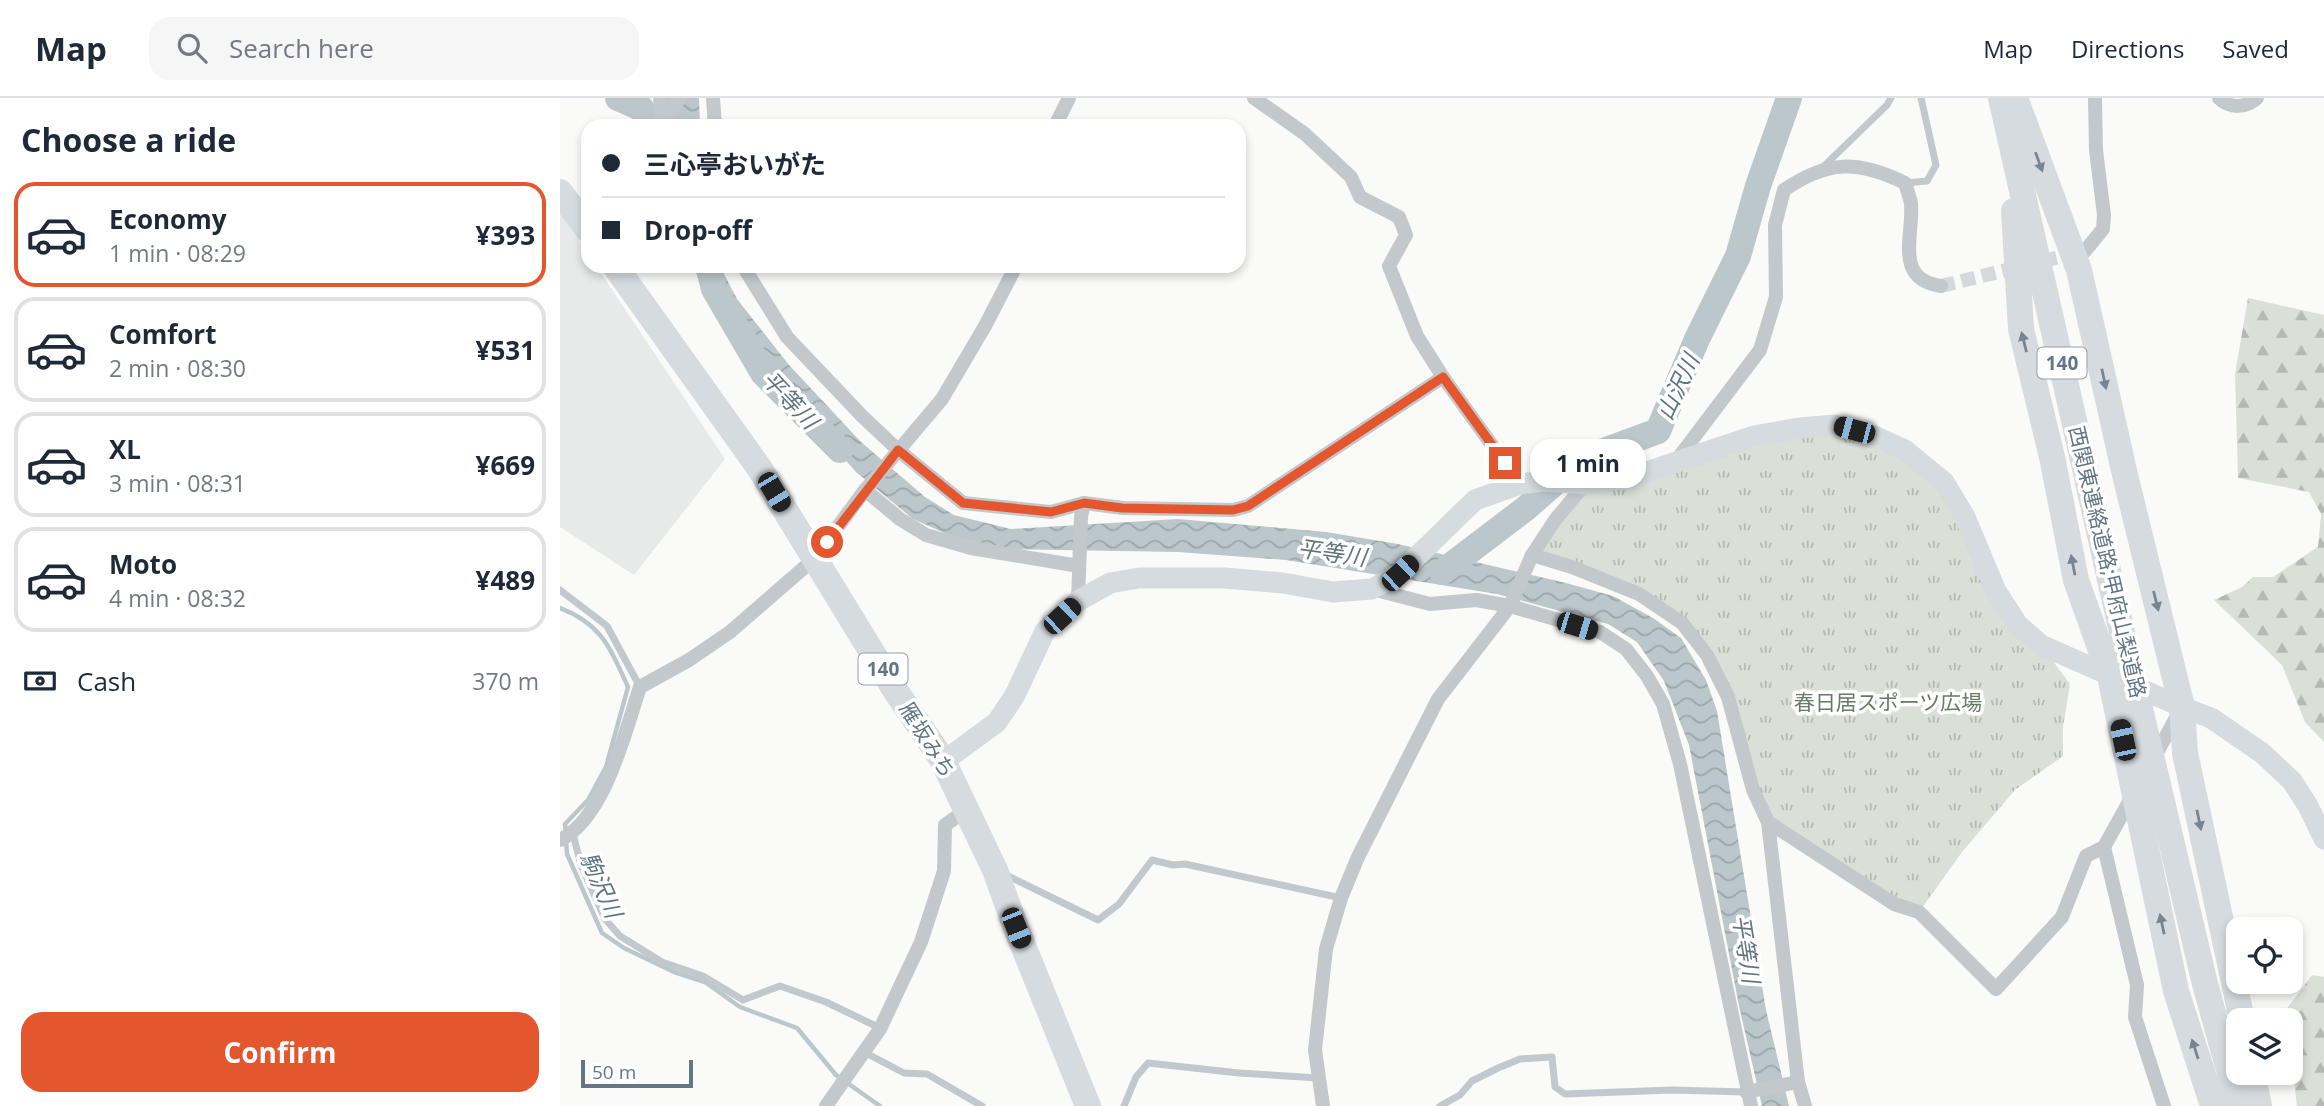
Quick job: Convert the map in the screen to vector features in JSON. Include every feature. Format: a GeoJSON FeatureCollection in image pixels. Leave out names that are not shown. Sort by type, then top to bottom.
{"type":"FeatureCollection","features":[{"type":"Feature","properties":{"kind":"highway"},"geometry":{"type":"LineString","coordinates":[[2001,98],[2017,231],[2021,329],[2052,457],[2076,580],[2110,676],[2176,991],[2213,1106]]}},
{"type":"Feature","properties":{"kind":"highway","name":"西関東連絡道路;甲府山梨道路"},"geometry":{"type":"LineString","coordinates":[[2001,98],[2205,984],[2239,1106]]}},
{"type":"Feature","properties":{"kind":"highway"},"geometry":{"type":"LineString","coordinates":[[2015,98],[2079,270],[2125,475],[2182,708],[2185,753],[2239,1008]]}},
{"type":"Feature","properties":{"kind":"highway"},"geometry":{"type":"LineString","coordinates":[[560,192],[581,216]]}},
{"type":"Feature","properties":{"kind":"highway","name":"雁坂みち"},"geometry":{"type":"LineString","coordinates":[[620,273],[760,469],[902,700],[942,759],[995,870],[1088,1106]]}},
{"type":"Feature","properties":{"kind":"highway"},"geometry":{"type":"LineString","coordinates":[[2255,1085],[2259,1106]]}},
{"type":"Feature","properties":{"kind":"street"},"geometry":{"type":"LineString","coordinates":[[660,98],[661,119]]}},
{"type":"Feature","properties":{"kind":"street"},"geometry":{"type":"LineString","coordinates":[[665,119],[680,98]]}},
{"type":"Feature","properties":{"kind":"street"},"geometry":{"type":"LineString","coordinates":[[713,98],[714,119]]}},
{"type":"Feature","properties":{"kind":"street"},"geometry":{"type":"LineString","coordinates":[[1058,119],[1069,98]]}},
{"type":"Feature","properties":{"kind":"street"},"geometry":{"type":"LineString","coordinates":[[1254,98],[1314,143],[1351,177],[1360,197],[1399,217],[1406,235],[1389,265],[1417,336],[1520,484]]}},
{"type":"Feature","properties":{"kind":"street"},"geometry":{"type":"LineString","coordinates":[[2085,251],[2103,229],[2104,215],[2096,150],[2095,98]]}},
{"type":"Feature","properties":{"kind":"street"},"geometry":{"type":"LineString","coordinates":[[2219,98],[2225,104],[2238,107],[2257,98]]}},
{"type":"Feature","properties":{"kind":"street"},"geometry":{"type":"LineString","coordinates":[[1675,462],[1760,350],[1776,297],[1775,225],[1784,190],[1806,175],[1847,166],[1860,166],[1883,172],[1905,183],[1911,204],[1907,243],[1910,263],[1917,274],[1929,284],[1941,286]]}},
{"type":"Feature","properties":{"kind":"street"},"geometry":{"type":"LineString","coordinates":[[747,273],[787,337],[898,450],[963,503],[1051,512],[1122,508],[1233,510],[1248,506],[1443,377]]}},
{"type":"Feature","properties":{"kind":"street"},"geometry":{"type":"LineString","coordinates":[[568,836],[586,820],[614,768],[640,687],[689,660],[730,632],[814,559],[865,491],[942,399],[985,327],[1012,273]]}},
{"type":"Feature","properties":{"kind":"street"},"geometry":{"type":"LineString","coordinates":[[1372,589],[1400,573],[1475,500],[1520,484],[1545,481],[1580,484],[1629,478],[1754,436],[1835,425],[1874,436],[1905,450],[1944,481],[1965,517],[1996,591],[2018,625],[2041,645],[2182,708],[2211,718],[2262,753],[2292,781],[2324,839]]}},
{"type":"Feature","properties":{"kind":"street"},"geometry":{"type":"LineString","coordinates":[[1323,1106],[1315,1050],[1326,949],[1341,898],[1364,844],[1438,699],[1510,606],[1532,555],[1580,484]]}},
{"type":"Feature","properties":{"kind":"street"},"geometry":{"type":"LineString","coordinates":[[865,491],[900,519],[926,535],[971,548],[1080,562]]}},
{"type":"Feature","properties":{"kind":"street"},"geometry":{"type":"LineString","coordinates":[[1078,601],[1083,510]]}},
{"type":"Feature","properties":{"kind":"street"},"geometry":{"type":"LineString","coordinates":[[1532,555],[1572,566],[1639,594],[1682,624],[1707,655],[1728,696],[1753,790],[1768,822],[1798,1082],[1805,1106]]}},
{"type":"Feature","properties":{"kind":"street"},"geometry":{"type":"LineString","coordinates":[[942,759],[955,753],[997,722],[1015,695],[1045,631],[1078,601],[1110,583],[1151,578],[1224,578],[1283,583],[1333,592],[1372,589],[1430,604],[1476,600],[1510,606],[1600,632],[1626,649],[1647,676],[1663,704],[1680,764],[1749,1099],[1798,1082]]}},
{"type":"Feature","properties":{"kind":"street"},"geometry":{"type":"LineString","coordinates":[[1768,822],[1894,904],[1919,912],[1996,989],[2062,917],[2086,856],[2104,847],[2182,708]]}},
{"type":"Feature","properties":{"kind":"street"},"geometry":{"type":"LineString","coordinates":[[826,1106],[880,1028],[921,942],[944,871],[945,825],[968,809]]}},
{"type":"Feature","properties":{"kind":"street"},"geometry":{"type":"LineString","coordinates":[[2104,847],[2137,985],[2135,1017],[2164,1106]]}},
{"type":"Feature","properties":{"kind":"lane"},"geometry":{"type":"LineString","coordinates":[[1817,172],[1887,105],[1891,98]]}},
{"type":"Feature","properties":{"kind":"lane"},"geometry":{"type":"LineString","coordinates":[[1905,183],[1927,181],[1936,165],[1921,98]]}},
{"type":"Feature","properties":{"kind":"lane"},"geometry":{"type":"LineString","coordinates":[[560,590],[607,626],[640,687]]}},
{"type":"Feature","properties":{"kind":"lane"},"geometry":{"type":"LineString","coordinates":[[568,836],[605,919],[620,936],[662,962],[703,976],[743,1000],[780,986],[826,1002],[880,1028]]}},
{"type":"Feature","properties":{"kind":"lane"},"geometry":{"type":"LineString","coordinates":[[995,870],[1098,919],[1119,904],[1152,860],[1173,865],[1185,863],[1341,898]]}},
{"type":"Feature","properties":{"kind":"lane"},"geometry":{"type":"LineString","coordinates":[[863,1052],[904,1073],[928,1074],[982,1106]]}},
{"type":"Feature","properties":{"kind":"lane"},"geometry":{"type":"LineString","coordinates":[[1440,1106],[1460,1095],[1472,1081],[1498,1068],[1520,1059],[1552,1058],[1555,1087],[1565,1094],[1672,1090],[1749,1099]]}},
{"type":"Feature","properties":{"kind":"lane"},"geometry":{"type":"LineString","coordinates":[[1124,1106],[1136,1077],[1148,1063],[1318,1078]]}},
{"type":"Feature","properties":{"kind":"shaded area"},"geometry":{"type":"Polygon","coordinates":[[[560,212],[581,244],[581,273],[601,273],[725,459],[634,575],[560,527],[560,212]]]}},
{"type":"Feature","properties":{"kind":"green space"},"geometry":{"type":"Polygon","coordinates":[[[2248,298],[2324,315],[2324,742],[2305,722],[2282,665],[2214,600],[2242,587],[2253,577],[2273,577],[2318,547],[2321,514],[2309,492],[2238,478],[2235,374],[2248,298]]]}},
{"type":"Feature","properties":{"kind":"green space","name":"春日居スポーツ広場"},"geometry":{"type":"Polygon","coordinates":[[[1835,425],[1927,466],[1996,591],[2070,684],[2063,727],[2063,756],[2015,790],[1962,852],[1919,912],[1768,822],[1728,697],[1682,623],[1639,594],[1532,555],[1585,484],[1835,425]]]}},
{"type":"Feature","properties":{"kind":"green space"},"geometry":{"type":"Polygon","coordinates":[[[2312,975],[2324,977],[2324,1106],[2297,1106],[2294,1085],[2303,1085],[2303,1008],[2287,1008],[2298,994],[2303,994],[2303,987],[2312,975]]]}},
{"type":"Feature","properties":{"kind":"water"},"geometry":{"type":"Polygon","coordinates":[[[664,98],[699,98],[700,119],[666,119],[664,98]]]}},
{"type":"Feature","properties":{"kind":"water"},"geometry":{"type":"Polygon","coordinates":[[[700,273],[724,273],[737,299],[789,365],[861,442],[925,497],[954,515],[1011,529],[1178,519],[1326,532],[1398,544],[1613,596],[1653,618],[1681,638],[1706,680],[1717,711],[1766,1010],[1789,1106],[1762,1106],[1739,1006],[1689,745],[1664,681],[1637,642],[1608,624],[1497,594],[1286,560],[1178,552],[1004,549],[951,536],[913,519],[856,472],[768,373],[712,298],[700,273]]]}},
{"type":"Feature","properties":{"kind":"waterway"},"geometry":{"type":"LineString","coordinates":[[618,98],[641,108],[646,119]]}},
{"type":"Feature","properties":{"kind":"waterway","name":"山沢川"},"geometry":{"type":"LineString","coordinates":[[1442,572],[1525,509],[1582,459],[1658,431],[1697,339],[1738,256],[1758,186],[1789,98]]}},
{"type":"Feature","properties":{"kind":"waterway","name":"平等川"},"geometry":{"type":"LineString","coordinates":[[710,273],[714,289],[763,373],[840,450]]}},
{"type":"Feature","properties":{"kind":"waterway","name":"駒沢川"},"geometry":{"type":"LineString","coordinates":[[560,608],[586,622],[603,639],[628,687],[606,767],[588,800],[565,824],[566,833]]}},
{"type":"Feature","properties":{"kind":"waterway","name":"駒沢川"},"geometry":{"type":"LineString","coordinates":[[566,841],[567,854],[602,933],[624,948],[674,972],[705,982],[740,1007],[797,1028],[836,1075],[880,1106]]}},
{"type":"Feature","properties":{"kind":"tunnel"},"geometry":{"type":"LineString","coordinates":[[1941,286],[2076,253]]}},
{"type":"Feature","properties":{"kind":"route"},"geometry":{"type":"LineString","coordinates":[[827,542],[898,450],[963,503],[1051,512],[1084,503],[1122,508],[1233,510],[1248,506],[1443,377],[1505,463]]}}]}
